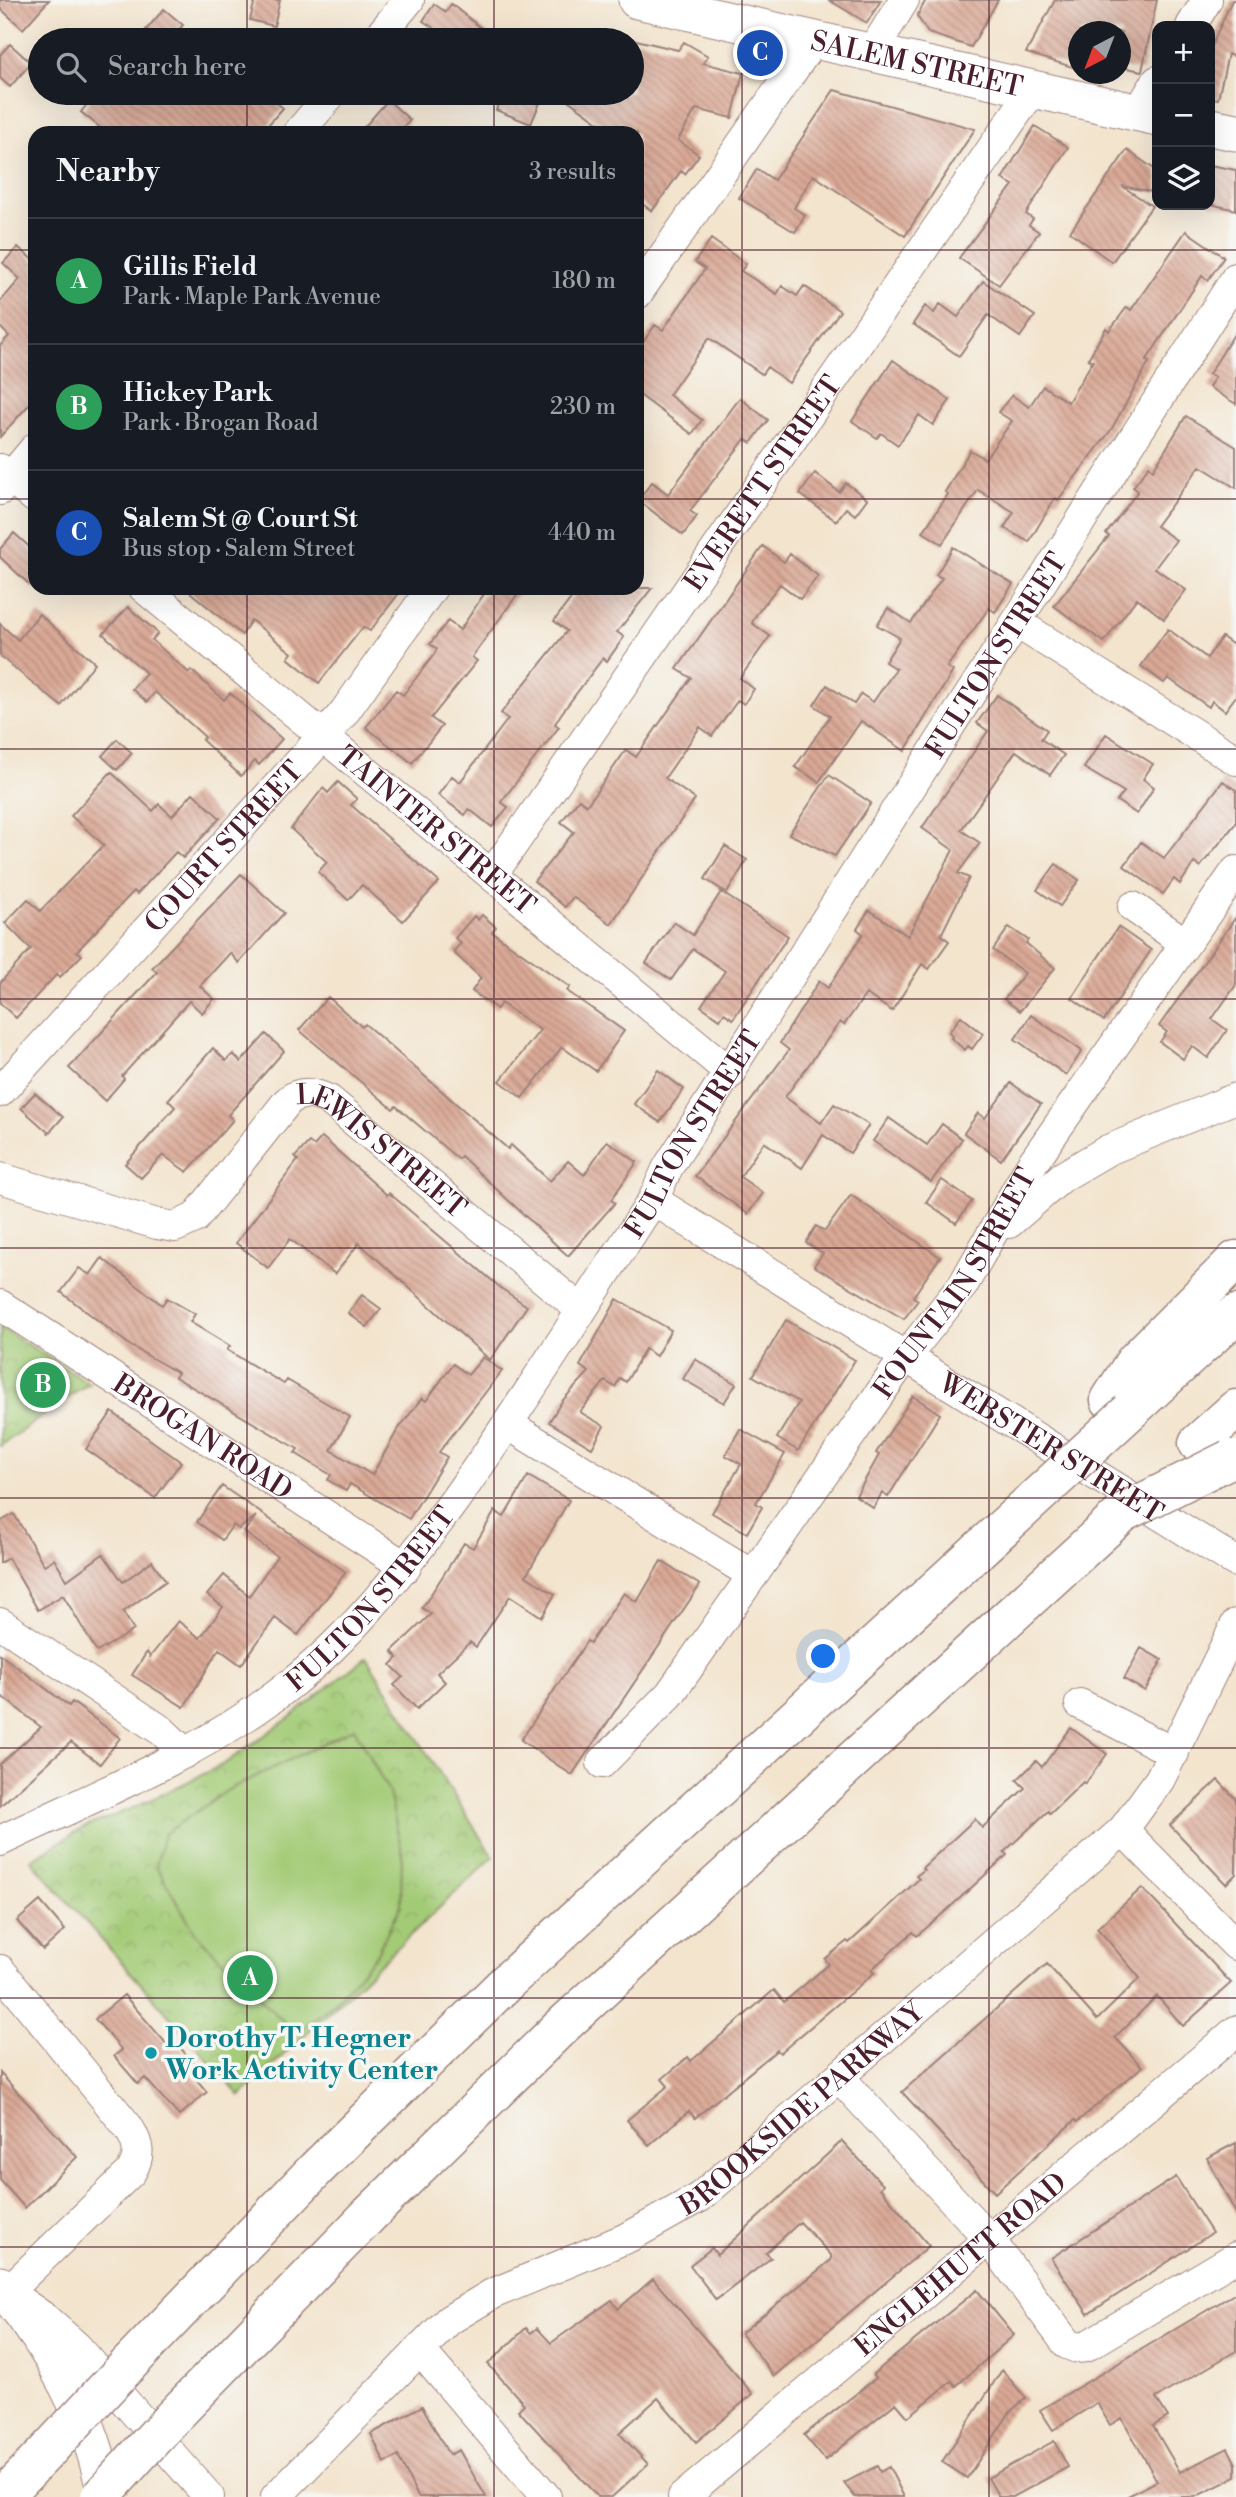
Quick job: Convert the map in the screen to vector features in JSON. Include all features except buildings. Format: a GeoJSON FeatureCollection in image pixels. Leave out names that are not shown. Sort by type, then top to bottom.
{"type":"FeatureCollection","features":[{"type":"Feature","properties":{"kind":"highway"},"geometry":{"type":"LineString","coordinates":[[1119,1406],[1135,1361],[1236,1260]]}},
{"type":"Feature","properties":{"kind":"highway"},"geometry":{"type":"LineString","coordinates":[[3,2497],[325,2160],[507,1982],[1062,1473],[1119,1406],[1236,1314]]}},
{"type":"Feature","properties":{"kind":"highway"},"geometry":{"type":"LineString","coordinates":[[100,2497],[370,2214],[562,2026],[1124,1511],[1221,1452],[1236,1409]]}},
{"type":"Feature","properties":{"kind":"highway"},"geometry":{"type":"LineString","coordinates":[[0,2476],[51,2447]]}},
{"type":"Feature","properties":{"kind":"main road","name":"SALEM STREET"},"geometry":{"type":"LineString","coordinates":[[637,0],[1031,92],[1147,116]]}},
{"type":"Feature","properties":{"kind":"main road"},"geometry":{"type":"LineString","coordinates":[[1215,128],[1236,132]]}},
{"type":"Feature","properties":{"kind":"main road"},"geometry":{"type":"LineString","coordinates":[[3,2289],[57,2368],[77,2407],[98,2461],[106,2497]]}},
{"type":"Feature","properties":{"kind":"street"},"geometry":{"type":"LineString","coordinates":[[386,28],[409,0]]}},
{"type":"Feature","properties":{"kind":"street"},"geometry":{"type":"LineString","coordinates":[[871,54],[904,0]]}},
{"type":"Feature","properties":{"kind":"street"},"geometry":{"type":"LineString","coordinates":[[1194,21],[1207,0]]}},
{"type":"Feature","properties":{"kind":"street"},"geometry":{"type":"LineString","coordinates":[[644,284],[813,41]]}},
{"type":"Feature","properties":{"kind":"street"},"geometry":{"type":"LineString","coordinates":[[1147,116],[1156,84]]}},
{"type":"Feature","properties":{"kind":"street","name":"EVERETT STREET"},"geometry":{"type":"LineString","coordinates":[[492,876],[1031,92]]}},
{"type":"Feature","properties":{"kind":"street"},"geometry":{"type":"LineString","coordinates":[[304,126],[322,105]]}},
{"type":"Feature","properties":{"kind":"street","name":"FULTON STREET"},"geometry":{"type":"LineString","coordinates":[[0,1842],[185,1753],[268,1701],[336,1646],[406,1567],[509,1425],[653,1200],[668,1167],[731,1073],[1236,278]]}},
{"type":"Feature","properties":{"kind":"street"},"geometry":{"type":"LineString","coordinates":[[28,455],[3,479],[28,494]]}},
{"type":"Feature","properties":{"kind":"street","name":"TAINTER STREET"},"geometry":{"type":"LineString","coordinates":[[152,595],[731,1073]]}},
{"type":"Feature","properties":{"kind":"street","name":"COURT STREET"},"geometry":{"type":"LineString","coordinates":[[0,1092],[344,715],[427,595]]}},
{"type":"Feature","properties":{"kind":"street"},"geometry":{"type":"LineString","coordinates":[[1017,622],[1236,760]]}},
{"type":"Feature","properties":{"kind":"street","name":"FOUNTAIN STREET"},"geometry":{"type":"LineString","coordinates":[[602,1763],[670,1694],[906,1356],[963,1285],[1029,1168],[1236,871]]}},
{"type":"Feature","properties":{"kind":"street"},"geometry":{"type":"LineString","coordinates":[[1133,907],[1185,943]]}},
{"type":"Feature","properties":{"kind":"street","name":"LEWIS STREET"},"geometry":{"type":"LineString","coordinates":[[0,1178],[158,1224],[182,1226],[195,1218],[287,1102],[302,1093],[315,1095],[329,1100],[581,1310]]}},
{"type":"Feature","properties":{"kind":"street"},"geometry":{"type":"LineString","coordinates":[[963,1285],[1010,1222],[1062,1177],[1108,1150],[1236,1098]]}},
{"type":"Feature","properties":{"kind":"street","name":"WEBSTER STREET"},"geometry":{"type":"LineString","coordinates":[[653,1200],[1236,1562]]}},
{"type":"Feature","properties":{"kind":"street","name":"BROGAN ROAD"},"geometry":{"type":"LineString","coordinates":[[0,1305],[406,1567]]}},
{"type":"Feature","properties":{"kind":"street"},"geometry":{"type":"LineString","coordinates":[[509,1425],[753,1575]]}},
{"type":"Feature","properties":{"kind":"street"},"geometry":{"type":"LineString","coordinates":[[0,1623],[162,1731],[185,1753]]}},
{"type":"Feature","properties":{"kind":"street","name":"BROOKSIDE PARKWAY"},"geometry":{"type":"LineString","coordinates":[[276,2497],[449,2320],[492,2294],[629,2237],[700,2197],[1123,1830],[1160,1779],[1236,1624]]}},
{"type":"Feature","properties":{"kind":"street"},"geometry":{"type":"LineString","coordinates":[[1080,1704],[1174,1753]]}},
{"type":"Feature","properties":{"kind":"street"},"geometry":{"type":"LineString","coordinates":[[1123,1830],[1236,1945]]}},
{"type":"Feature","properties":{"kind":"street"},"geometry":{"type":"LineString","coordinates":[[0,1970],[129,2128],[138,2142],[139,2159],[131,2172],[3,2289],[42,2316],[77,2347],[209,2497]]}},
{"type":"Feature","properties":{"kind":"street","name":"ENGLEHUTT ROAD"},"geometry":{"type":"LineString","coordinates":[[682,2497],[1236,2031]]}},
{"type":"Feature","properties":{"kind":"street"},"geometry":{"type":"LineString","coordinates":[[840,2078],[990,2240],[1067,2344],[1077,2348],[1085,2347],[1236,2257]]}},
{"type":"Feature","properties":{"kind":"street"},"geometry":{"type":"LineString","coordinates":[[419,2350],[546,2497]]}},
{"type":"Feature","properties":{"kind":"green space"},"geometry":{"type":"Polygon","coordinates":[[[0,1327],[89,1383],[0,1446],[0,1327]]]}},
{"type":"Feature","properties":{"kind":"green space"},"geometry":{"type":"Polygon","coordinates":[[[366,1657],[493,1857],[240,2096],[31,1860],[83,1828],[138,1806],[224,1764],[292,1716],[366,1657]]]}},
{"type":"Feature","properties":{"kind":"green space"},"geometry":{"type":"Polygon","coordinates":[[[354,1728],[389,1792],[402,1852],[401,1905],[376,1955],[335,2002],[296,2034],[196,1934],[156,1866],[164,1834],[228,1790],[354,1728]]]}},
{"type":"Feature","properties":{"kind":"place","name":"Salem St @ Court St"},"geometry":{"type":"Point","coordinates":[760,53]}},
{"type":"Feature","properties":{"kind":"place","name":"Hickey Park"},"geometry":{"type":"Point","coordinates":[43,1385]}},
{"type":"Feature","properties":{"kind":"place","name":"Gillis Field"},"geometry":{"type":"Point","coordinates":[250,1978]}},
{"type":"Feature","properties":{"kind":"place","name":"Dorothy T. Hegner Work Activity Center"},"geometry":{"type":"Point","coordinates":[151,2053]}}]}
